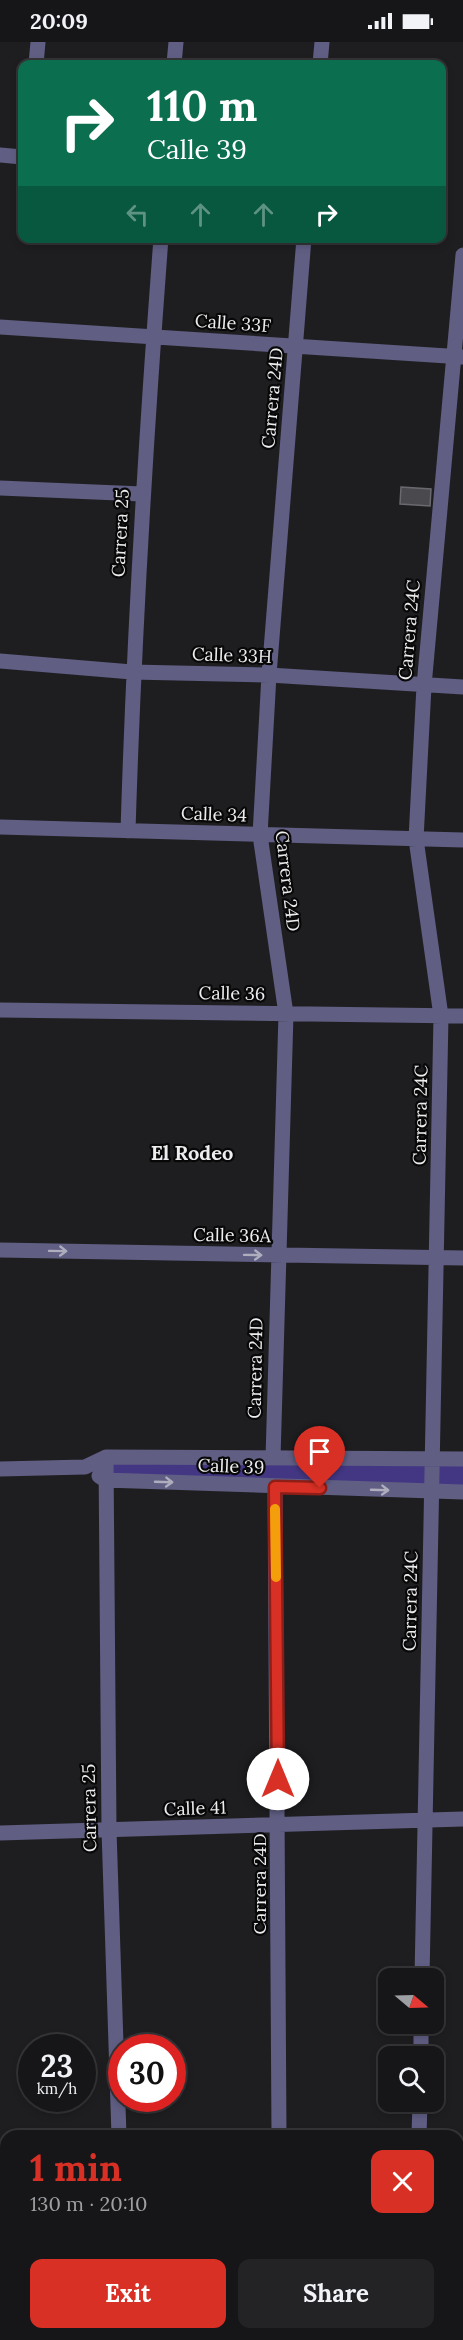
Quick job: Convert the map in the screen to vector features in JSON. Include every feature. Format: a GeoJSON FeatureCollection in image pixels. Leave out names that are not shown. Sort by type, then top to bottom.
{"type":"FeatureCollection","features":[{"type":"Feature","properties":{"kind":"street"},"geometry":{"type":"LineString","coordinates":[[36,60],[38,42]]}},
{"type":"Feature","properties":{"kind":"street"},"geometry":{"type":"LineString","coordinates":[[174,60],[176,42]]}},
{"type":"Feature","properties":{"kind":"street"},"geometry":{"type":"LineString","coordinates":[[320,60],[322,42]]}},
{"type":"Feature","properties":{"kind":"street"},"geometry":{"type":"LineString","coordinates":[[0,155],[18,157]]}},
{"type":"Feature","properties":{"kind":"street","name":"Carrera 25"},"geometry":{"type":"LineString","coordinates":[[128,831],[132,672],[142,494],[161,243]]}},
{"type":"Feature","properties":{"kind":"street","name":"Carrera 24D"},"geometry":{"type":"LineString","coordinates":[[273,1458],[286,1014],[260,835],[269,675],[304,243]]}},
{"type":"Feature","properties":{"kind":"street","name":"Carrera 24C"},"geometry":{"type":"LineString","coordinates":[[422,1968],[441,1016],[416,839],[424,686],[458,357],[463,255]]}},
{"type":"Feature","properties":{"kind":"street","name":"Calle 33F"},"geometry":{"type":"LineString","coordinates":[[0,327],[458,357]]}},
{"type":"Feature","properties":{"kind":"street"},"geometry":{"type":"LineString","coordinates":[[0,488],[142,494]]}},
{"type":"Feature","properties":{"kind":"street","name":"Calle 33H"},"geometry":{"type":"LineString","coordinates":[[0,661],[132,672],[269,675],[463,687]]}},
{"type":"Feature","properties":{"kind":"street","name":"Calle 34"},"geometry":{"type":"LineString","coordinates":[[0,827],[463,840]]}},
{"type":"Feature","properties":{"kind":"street","name":"Calle 36"},"geometry":{"type":"LineString","coordinates":[[0,1010],[463,1016]]}},
{"type":"Feature","properties":{"kind":"street","name":"Calle 36A"},"geometry":{"type":"LineString","coordinates":[[0,1251],[463,1258]]}},
{"type":"Feature","properties":{"kind":"street"},"geometry":{"type":"LineString","coordinates":[[105,1480],[106,1457]]}},
{"type":"Feature","properties":{"kind":"street","name":"Calle 39"},"geometry":{"type":"LineString","coordinates":[[0,1468],[85,1467],[106,1457],[463,1459]]}},
{"type":"Feature","properties":{"kind":"street"},"geometry":{"type":"LineString","coordinates":[[85,1467],[105,1480]]}},
{"type":"Feature","properties":{"kind":"street","name":"Carrera 25"},"geometry":{"type":"LineString","coordinates":[[105,1480],[109,1830],[119,2130]]}},
{"type":"Feature","properties":{"kind":"street","name":"Calle 39"},"geometry":{"type":"LineString","coordinates":[[105,1480],[463,1492]]}},
{"type":"Feature","properties":{"kind":"street","name":"Carrera 24D"},"geometry":{"type":"LineString","coordinates":[[275,1487],[279,2130]]}},
{"type":"Feature","properties":{"kind":"street","name":"Calle 41"},"geometry":{"type":"LineString","coordinates":[[0,1833],[463,1819]]}},
{"type":"Feature","properties":{"kind":"street"},"geometry":{"type":"LineString","coordinates":[[419,2130],[420,2112]]}},
{"type":"Feature","properties":{"kind":"shaded area"},"geometry":{"type":"Polygon","coordinates":[[[106,1457],[463,1459],[463,1492],[105,1480],[106,1457]]]}},
{"type":"Feature","properties":{"kind":"building"},"geometry":{"type":"Polygon","coordinates":[[[401,487],[431,489],[430,506],[400,504],[401,487]]]}},
{"type":"Feature","properties":{"kind":"slow traffic"},"geometry":{"type":"LineString","coordinates":[[275,1509],[276,1577]]}},
{"type":"Feature","properties":{"kind":"district","name":"El Rodeo"},"geometry":{"type":"Point","coordinates":[192,1152]}},
{"type":"Feature","properties":{"kind":"route"},"geometry":{"type":"LineString","coordinates":[[278,1779],[275,1487],[320,1488]]}}]}
